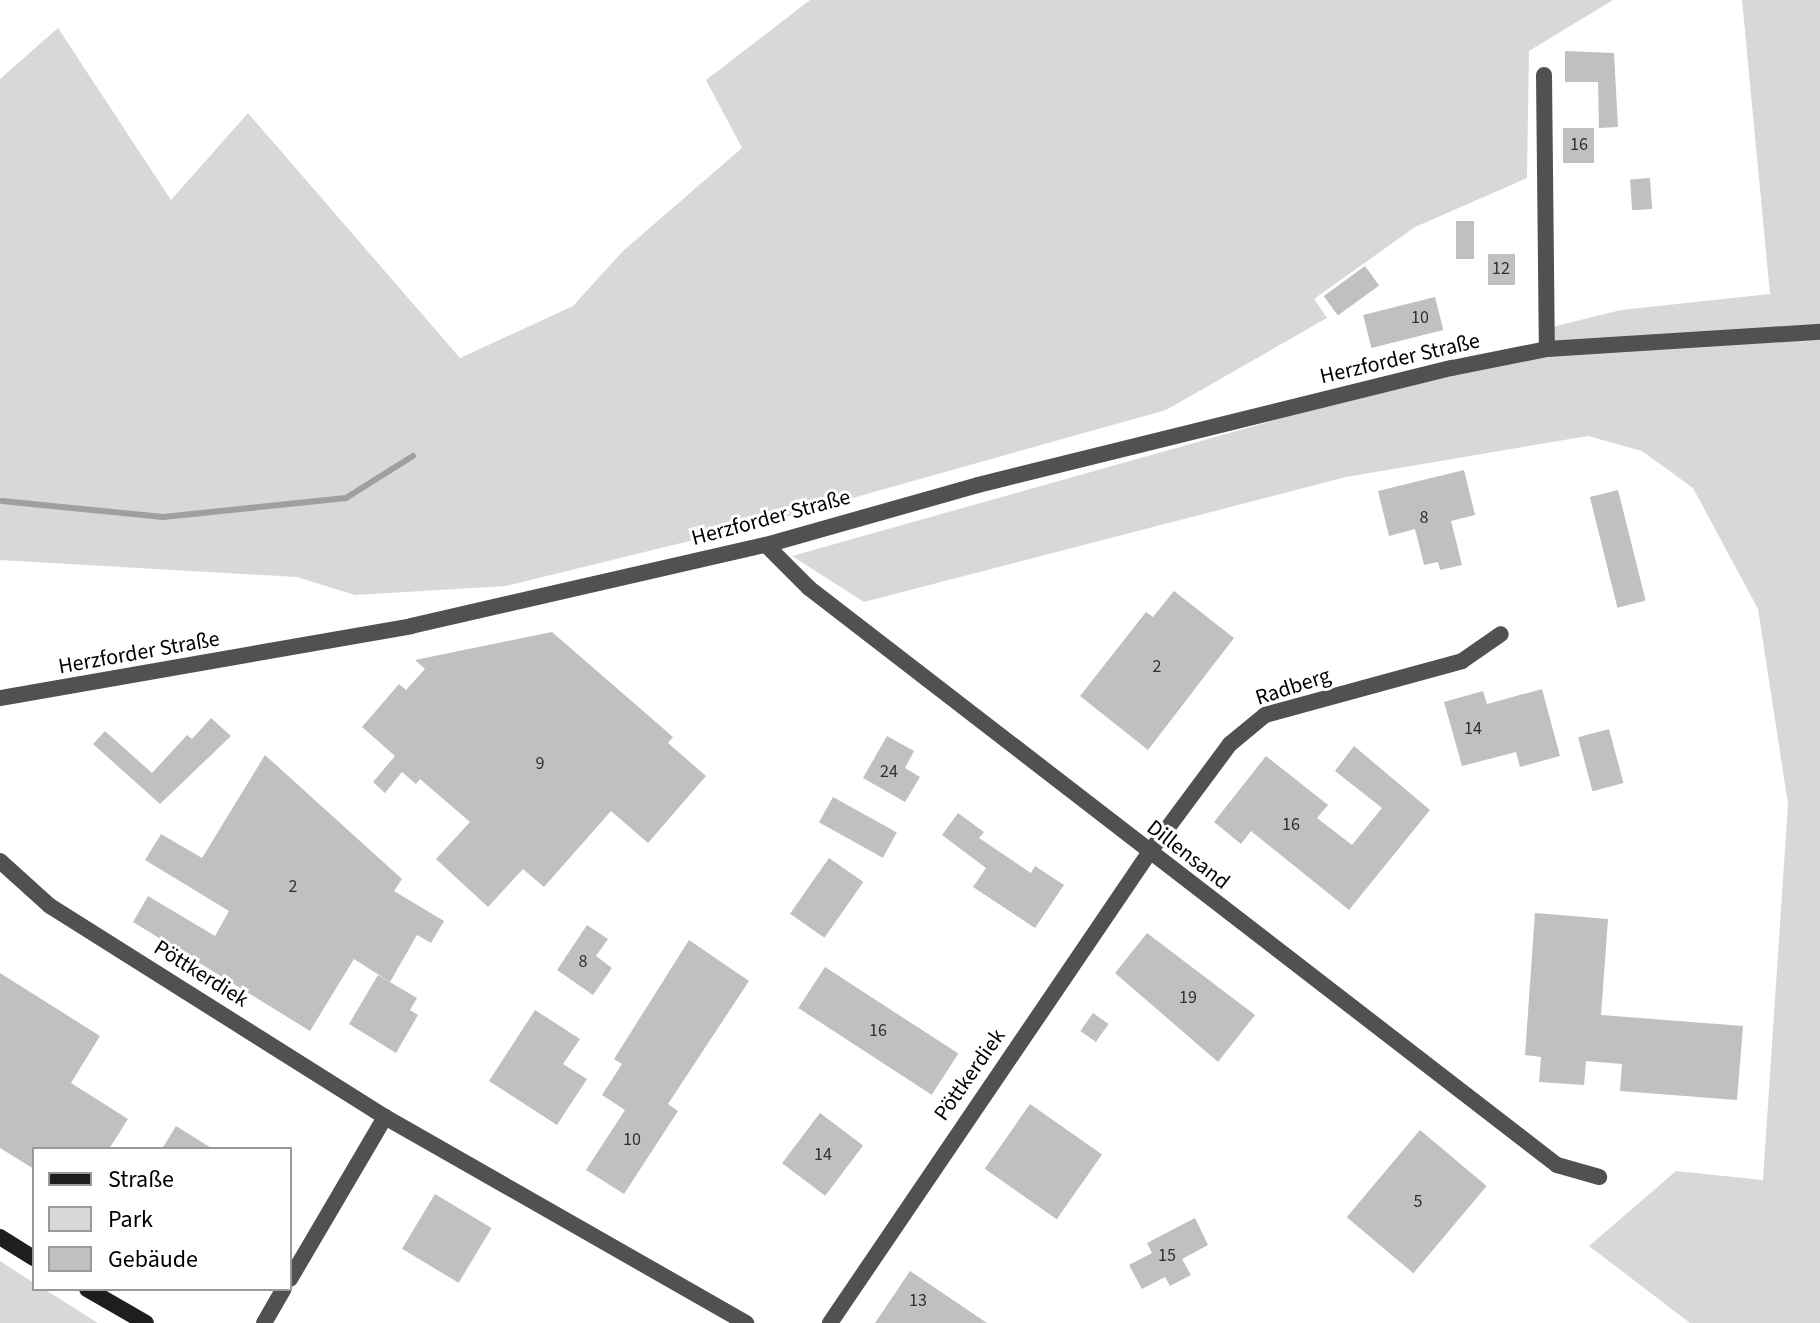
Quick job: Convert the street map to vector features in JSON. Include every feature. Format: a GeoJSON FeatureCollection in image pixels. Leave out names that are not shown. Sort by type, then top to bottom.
{"type":"FeatureCollection","features":[{"type":"Feature","properties":{"kind":"main road"},"geometry":{"type":"LineString","coordinates":[[0,1237],[32,1257]]}},
{"type":"Feature","properties":{"kind":"main road"},"geometry":{"type":"LineString","coordinates":[[90,1291],[146,1323]]}},
{"type":"Feature","properties":{"kind":"street"},"geometry":{"type":"LineString","coordinates":[[1544,75],[1547,349]]}},
{"type":"Feature","properties":{"kind":"street","name":"Herzforder Straße"},"geometry":{"type":"LineString","coordinates":[[0,698],[411,626],[766,545],[1269,411],[1547,349],[1820,332]]}},
{"type":"Feature","properties":{"kind":"street","name":"Dillensand"},"geometry":{"type":"LineString","coordinates":[[766,545],[809,588],[1557,1165],[1599,1177]]}},
{"type":"Feature","properties":{"kind":"street","name":"Radberg"},"geometry":{"type":"LineString","coordinates":[[1149,853],[1230,744],[1265,715],[1462,661],[1501,634]]}},
{"type":"Feature","properties":{"kind":"street","name":"Pöttkerdiek"},"geometry":{"type":"LineString","coordinates":[[830,1323],[1149,853]]}},
{"type":"Feature","properties":{"kind":"street","name":"Pöttkerdiek"},"geometry":{"type":"LineString","coordinates":[[0,861],[50,906],[385,1117],[746,1323]]}},
{"type":"Feature","properties":{"kind":"street"},"geometry":{"type":"LineString","coordinates":[[292,1276],[385,1117]]}},
{"type":"Feature","properties":{"kind":"street"},"geometry":{"type":"LineString","coordinates":[[264,1323],[282,1294]]}},
{"type":"Feature","properties":{"kind":"street"},"geometry":{"type":"LineString","coordinates":[[274,1323],[282,1294]]}},
{"type":"Feature","properties":{"kind":"green space"},"geometry":{"type":"Polygon","coordinates":[[[810,0],[1613,0],[1529,51],[1527,178],[1415,227],[1314,299],[1327,318],[1166,410],[767,522],[506,586],[355,595],[297,577],[0,560],[0,79],[58,28],[171,200],[248,113],[460,358],[573,306],[623,251],[742,148],[706,80],[810,0]]]}},
{"type":"Feature","properties":{"kind":"green space"},"geometry":{"type":"Polygon","coordinates":[[[1742,0],[1820,0],[1820,1323],[1690,1323],[1589,1246],[1676,1171],[1763,1180],[1788,804],[1758,609],[1693,488],[1642,451],[1588,436],[1346,477],[864,602],[792,556],[1453,370],[1546,350],[1548,328],[1621,310],[1770,294],[1742,0]]]}},
{"type":"Feature","properties":{"kind":"green space"},"geometry":{"type":"Polygon","coordinates":[[[0,1261],[32,1282],[32,1291],[47,1291],[98,1323],[0,1323],[0,1261]]]}},
{"type":"Feature","properties":{"kind":"building"},"geometry":{"type":"Polygon","coordinates":[[[1565,51],[1614,53],[1618,127],[1599,128],[1598,82],[1565,82],[1565,51]]]}},
{"type":"Feature","properties":{"kind":"building"},"geometry":{"type":"Polygon","coordinates":[[[1563,128],[1594,128],[1594,163],[1563,163],[1563,128]]]}},
{"type":"Feature","properties":{"kind":"building"},"geometry":{"type":"Polygon","coordinates":[[[1650,178],[1652,209],[1632,210],[1630,179],[1650,178]]]}},
{"type":"Feature","properties":{"kind":"building"},"geometry":{"type":"Polygon","coordinates":[[[1456,221],[1474,221],[1474,259],[1456,259],[1456,221]]]}},
{"type":"Feature","properties":{"kind":"building"},"geometry":{"type":"Polygon","coordinates":[[[1488,254],[1515,254],[1515,285],[1488,285],[1488,254]]]}},
{"type":"Feature","properties":{"kind":"building"},"geometry":{"type":"Polygon","coordinates":[[[1365,266],[1379,285],[1338,315],[1324,296],[1365,266]]]}},
{"type":"Feature","properties":{"kind":"building"},"geometry":{"type":"Polygon","coordinates":[[[1435,297],[1443,330],[1371,348],[1363,315],[1435,297]]]}},
{"type":"Feature","properties":{"kind":"building"},"geometry":{"type":"Polygon","coordinates":[[[1464,470],[1475,515],[1451,521],[1462,565],[1440,570],[1438,562],[1424,565],[1415,529],[1389,536],[1378,491],[1464,470]]]}},
{"type":"Feature","properties":{"kind":"building"},"geometry":{"type":"Polygon","coordinates":[[[1618,490],[1646,601],[1617,608],[1590,497],[1618,490]]]}},
{"type":"Feature","properties":{"kind":"building"},"geometry":{"type":"Polygon","coordinates":[[[1174,591],[1234,638],[1148,750],[1080,696],[1146,612],[1153,617],[1174,591]]]}},
{"type":"Feature","properties":{"kind":"building"},"geometry":{"type":"Polygon","coordinates":[[[552,632],[673,737],[668,743],[706,776],[648,843],[611,811],[544,887],[523,869],[488,907],[436,859],[470,822],[420,779],[416,784],[402,772],[385,793],[373,782],[395,756],[362,727],[399,684],[406,690],[425,669],[415,660],[552,632]]]}},
{"type":"Feature","properties":{"kind":"building"},"geometry":{"type":"Polygon","coordinates":[[[1542,689],[1560,756],[1520,767],[1516,752],[1462,766],[1444,702],[1483,691],[1487,704],[1542,689]]]}},
{"type":"Feature","properties":{"kind":"building"},"geometry":{"type":"Polygon","coordinates":[[[211,718],[231,736],[160,804],[93,744],[105,731],[152,773],[187,735],[192,739],[211,718]]]}},
{"type":"Feature","properties":{"kind":"building"},"geometry":{"type":"Polygon","coordinates":[[[1609,729],[1623,783],[1593,791],[1578,737],[1609,729]]]}},
{"type":"Feature","properties":{"kind":"building"},"geometry":{"type":"Polygon","coordinates":[[[887,736],[914,751],[905,768],[920,777],[905,802],[863,778],[887,736]]]}},
{"type":"Feature","properties":{"kind":"building"},"geometry":{"type":"Polygon","coordinates":[[[1354,746],[1430,810],[1349,910],[1251,831],[1241,844],[1214,822],[1266,756],[1328,805],[1317,818],[1352,845],[1382,808],[1335,771],[1354,746]]]}},
{"type":"Feature","properties":{"kind":"building"},"geometry":{"type":"Polygon","coordinates":[[[265,755],[402,879],[394,891],[444,921],[431,943],[417,935],[390,982],[354,959],[310,1031],[133,922],[148,896],[215,936],[229,911],[145,860],[161,834],[202,858],[265,755]]]}},
{"type":"Feature","properties":{"kind":"building"},"geometry":{"type":"Polygon","coordinates":[[[833,797],[897,832],[883,858],[819,822],[833,797]]]}},
{"type":"Feature","properties":{"kind":"building"},"geometry":{"type":"Polygon","coordinates":[[[958,813],[984,832],[979,838],[1031,873],[1035,866],[1064,885],[1035,928],[973,887],[986,868],[942,835],[958,813]]]}},
{"type":"Feature","properties":{"kind":"building"},"geometry":{"type":"Polygon","coordinates":[[[829,858],[863,882],[824,938],[790,914],[829,858]]]}},
{"type":"Feature","properties":{"kind":"building"},"geometry":{"type":"Polygon","coordinates":[[[1535,913],[1608,919],[1601,1015],[1743,1026],[1737,1100],[1620,1091],[1622,1064],[1586,1061],[1584,1085],[1539,1082],[1541,1057],[1525,1055],[1535,913]]]}},
{"type":"Feature","properties":{"kind":"building"},"geometry":{"type":"Polygon","coordinates":[[[587,925],[608,939],[596,956],[612,968],[593,995],[557,970],[587,925]]]}},
{"type":"Feature","properties":{"kind":"building"},"geometry":{"type":"Polygon","coordinates":[[[1147,933],[1255,1015],[1218,1062],[1115,973],[1147,933]]]}},
{"type":"Feature","properties":{"kind":"building"},"geometry":{"type":"Polygon","coordinates":[[[689,940],[749,981],[668,1104],[678,1111],[624,1194],[586,1170],[625,1110],[602,1095],[622,1064],[614,1059],[689,940]]]}},
{"type":"Feature","properties":{"kind":"building"},"geometry":{"type":"Polygon","coordinates":[[[825,967],[958,1054],[932,1095],[798,1008],[825,967]]]}},
{"type":"Feature","properties":{"kind":"building"},"geometry":{"type":"Polygon","coordinates":[[[0,973],[100,1036],[71,1083],[128,1119],[110,1147],[32,1147],[32,1168],[0,1148],[0,973]]]}},
{"type":"Feature","properties":{"kind":"building"},"geometry":{"type":"Polygon","coordinates":[[[378,975],[417,998],[410,1010],[418,1015],[396,1053],[349,1024],[378,975]]]}},
{"type":"Feature","properties":{"kind":"building"},"geometry":{"type":"Polygon","coordinates":[[[535,1010],[580,1039],[563,1064],[587,1079],[557,1125],[489,1081],[535,1010]]]}},
{"type":"Feature","properties":{"kind":"building"},"geometry":{"type":"Polygon","coordinates":[[[1093,1013],[1109,1024],[1096,1042],[1080,1031],[1093,1013]]]}},
{"type":"Feature","properties":{"kind":"building"},"geometry":{"type":"Polygon","coordinates":[[[1030,1104],[1102,1154],[1057,1219],[985,1169],[1030,1104]]]}},
{"type":"Feature","properties":{"kind":"building"},"geometry":{"type":"Polygon","coordinates":[[[820,1113],[863,1145],[825,1196],[782,1163],[820,1113]]]}},
{"type":"Feature","properties":{"kind":"building"},"geometry":{"type":"Polygon","coordinates":[[[176,1126],[210,1147],[163,1147],[176,1126]]]}},
{"type":"Feature","properties":{"kind":"building"},"geometry":{"type":"Polygon","coordinates":[[[1420,1130],[1487,1186],[1413,1273],[1347,1217],[1420,1130]]]}},
{"type":"Feature","properties":{"kind":"building"},"geometry":{"type":"Polygon","coordinates":[[[435,1194],[492,1228],[459,1283],[402,1249],[435,1194]]]}},
{"type":"Feature","properties":{"kind":"building"},"geometry":{"type":"Polygon","coordinates":[[[1195,1218],[1208,1245],[1182,1259],[1191,1275],[1170,1286],[1165,1277],[1142,1289],[1129,1265],[1152,1253],[1147,1243],[1195,1218]]]}},
{"type":"Feature","properties":{"kind":"building"},"geometry":{"type":"Polygon","coordinates":[[[910,1271],[987,1323],[875,1323],[910,1271]]]}},
{"type":"Feature","properties":{"kind":"waterway"},"geometry":{"type":"LineString","coordinates":[[2,501],[163,517],[346,498],[413,456]]}}]}
